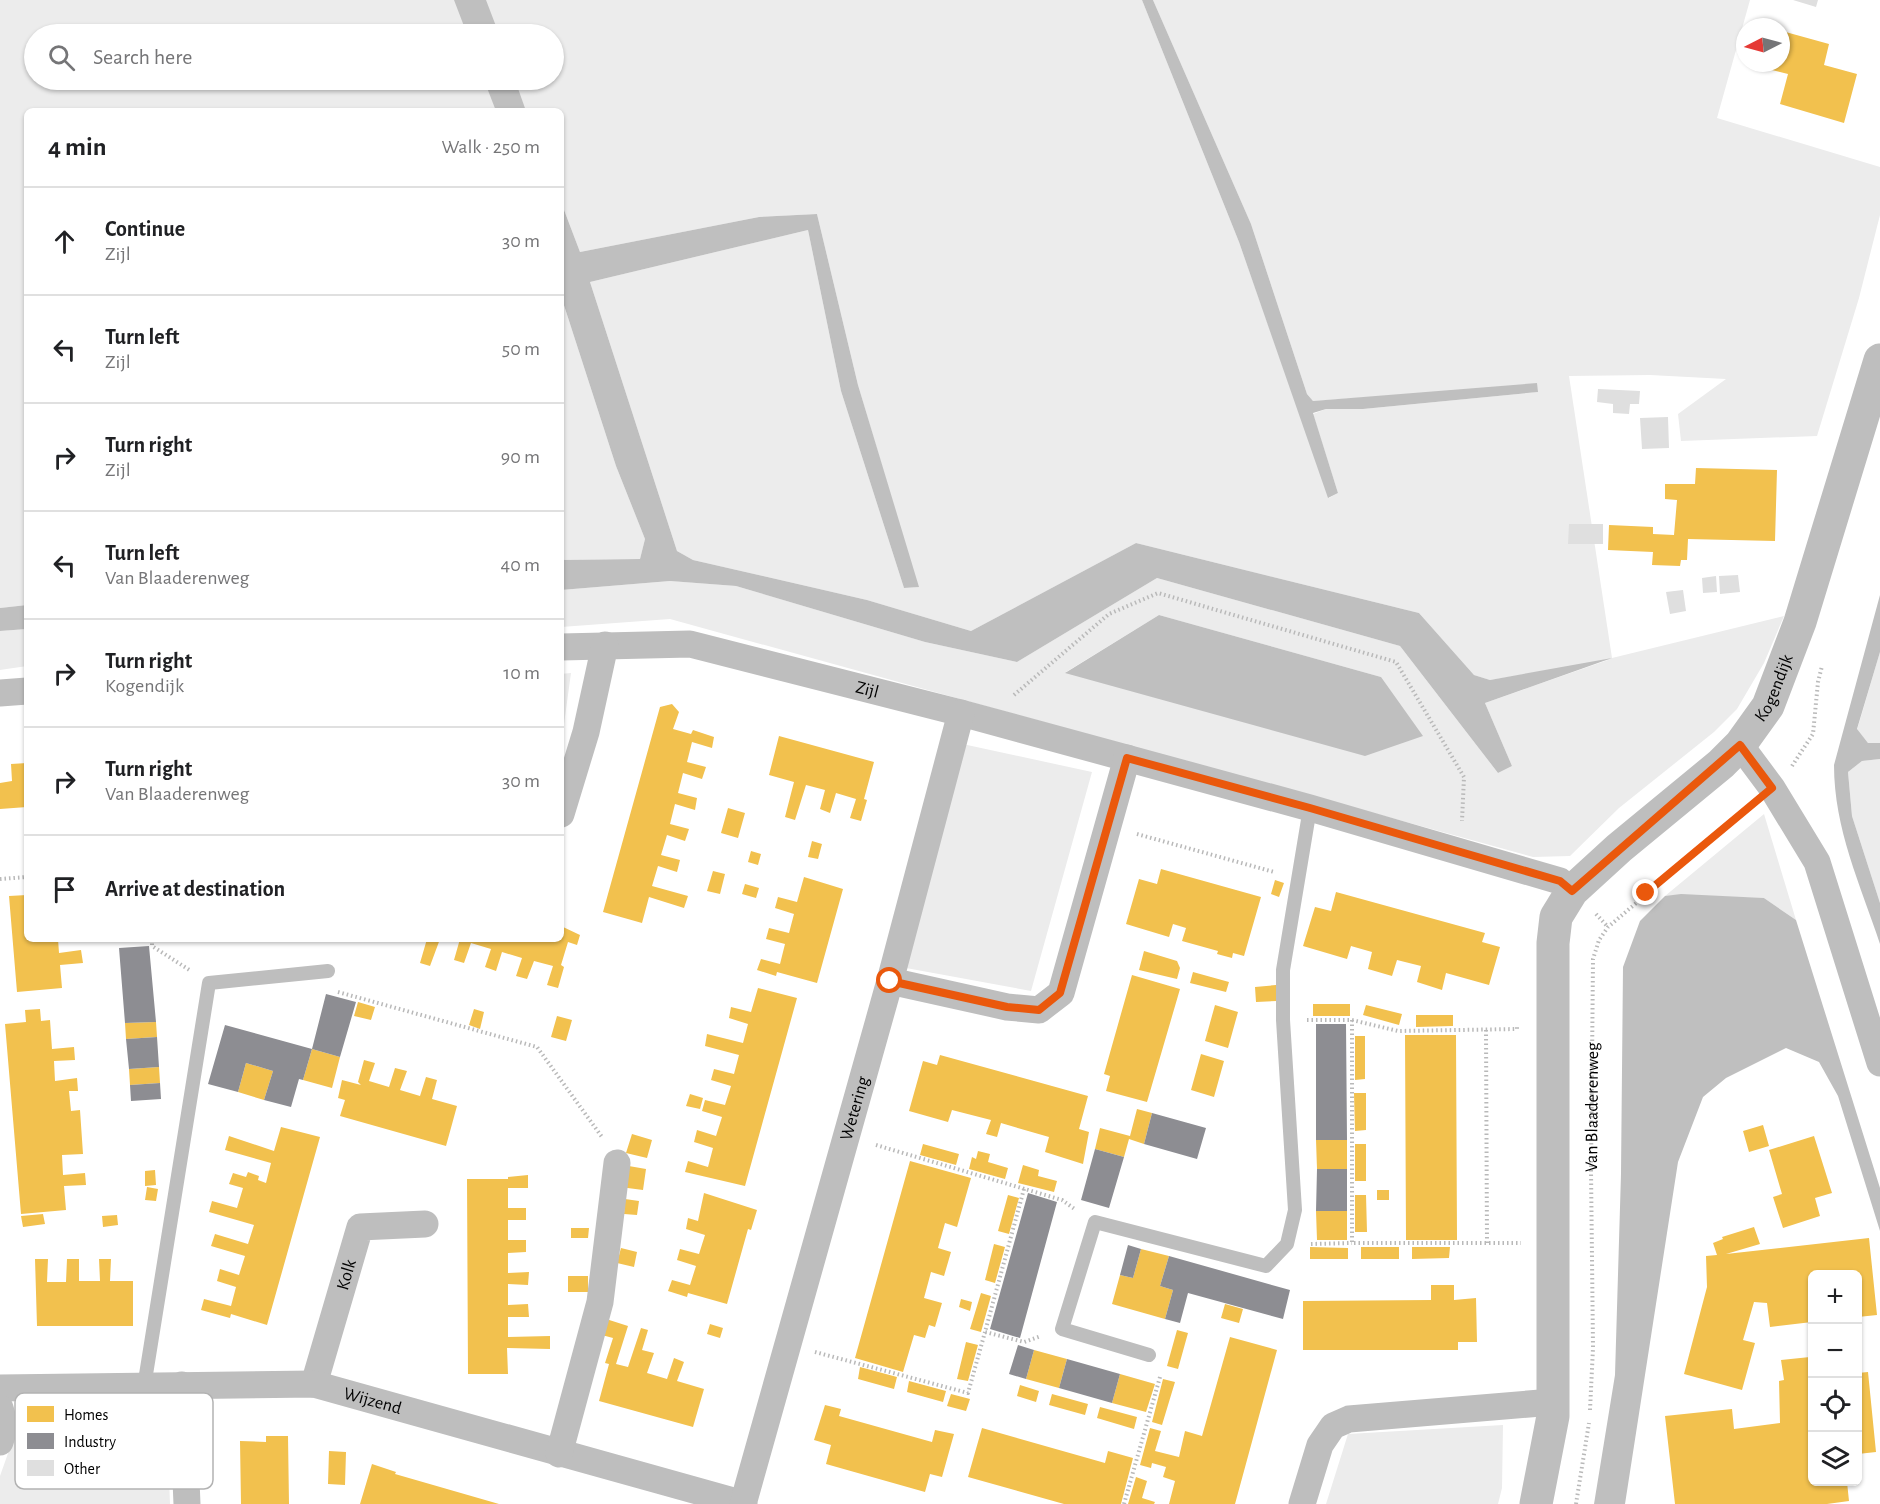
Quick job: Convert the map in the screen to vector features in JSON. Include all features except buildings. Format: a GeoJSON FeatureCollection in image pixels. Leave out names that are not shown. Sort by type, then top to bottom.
{"type":"FeatureCollection","features":[{"type":"Feature","properties":{"kind":"street","name":"Kogendijk"},"geometry":{"type":"LineString","coordinates":[[1740,745],[1768,706],[1800,622],[1880,360]]}},
{"type":"Feature","properties":{"kind":"street","name":"Zijl"},"geometry":{"type":"LineString","coordinates":[[564,647],[690,644],[972,716],[1310,808],[1560,881],[1572,891]]}},
{"type":"Feature","properties":{"kind":"street"},"geometry":{"type":"LineString","coordinates":[[564,804],[586,732],[605,645]]}},
{"type":"Feature","properties":{"kind":"street"},"geometry":{"type":"LineString","coordinates":[[0,693],[24,691]]}},
{"type":"Feature","properties":{"kind":"street","name":"Wetering"},"geometry":{"type":"LineString","coordinates":[[743,1504],[890,981],[972,716]]}},
{"type":"Feature","properties":{"kind":"street"},"geometry":{"type":"LineString","coordinates":[[1536,1504],[1548,1448],[1553,1402],[1553,943],[1556,917],[1572,891],[1740,745],[1772,788],[1817,862],[1880,1063]]}},
{"type":"Feature","properties":{"kind":"street"},"geometry":{"type":"LineString","coordinates":[[890,981],[1007,1007],[1039,1010],[1060,993],[1127,758]]}},
{"type":"Feature","properties":{"kind":"street"},"geometry":{"type":"LineString","coordinates":[[558,1454],[600,1302],[617,1163]]}},
{"type":"Feature","properties":{"kind":"street","name":"Kolk"},"geometry":{"type":"LineString","coordinates":[[314,1384],[360,1227],[425,1224]]}},
{"type":"Feature","properties":{"kind":"street","name":"Wijzend"},"geometry":{"type":"LineString","coordinates":[[0,1388],[314,1384],[743,1504]]}},
{"type":"Feature","properties":{"kind":"street"},"geometry":{"type":"LineString","coordinates":[[182,1385],[182,1393]]}},
{"type":"Feature","properties":{"kind":"street"},"geometry":{"type":"LineString","coordinates":[[1302,1504],[1320,1445],[1333,1426],[1349,1419],[1553,1402]]}},
{"type":"Feature","properties":{"kind":"street"},"geometry":{"type":"LineString","coordinates":[[0,1408],[5,1426],[0,1442]]}},
{"type":"Feature","properties":{"kind":"street"},"geometry":{"type":"LineString","coordinates":[[187,1489],[188,1504]]}},
{"type":"Feature","properties":{"kind":"lane"},"geometry":{"type":"LineString","coordinates":[[1149,1355],[1063,1330],[1095,1222],[1266,1266],[1287,1244],[1295,1210],[1282,970],[1310,808]]}},
{"type":"Feature","properties":{"kind":"lane"},"geometry":{"type":"LineString","coordinates":[[144,1387],[209,983],[328,971]]}},
{"type":"Feature","properties":{"kind":"path"},"geometry":{"type":"LineString","coordinates":[[972,716],[1032,682],[1109,614],[1158,593],[1396,662],[1464,777],[1461,852]]}},
{"type":"Feature","properties":{"kind":"path","name":"Van Blaaderenweg"},"geometry":{"type":"LineString","coordinates":[[1576,1504],[1588,1444],[1593,1348],[1591,1170],[1593,959],[1599,940],[1608,927],[1772,788]]}},
{"type":"Feature","properties":{"kind":"path"},"geometry":{"type":"LineString","coordinates":[[1108,826],[1298,879]]}},
{"type":"Feature","properties":{"kind":"path"},"geometry":{"type":"LineString","coordinates":[[0,879],[24,877]]}},
{"type":"Feature","properties":{"kind":"path"},"geometry":{"type":"LineString","coordinates":[[152,942],[152,946],[209,983]]}},
{"type":"Feature","properties":{"kind":"path"},"geometry":{"type":"LineString","coordinates":[[328,971],[335,991],[537,1047],[592,1127],[606,1142],[617,1163]]}},
{"type":"Feature","properties":{"kind":"path"},"geometry":{"type":"LineString","coordinates":[[1283,1020],[1352,1020],[1398,1031],[1517,1029],[1518,1018]]}},
{"type":"Feature","properties":{"kind":"path"},"geometry":{"type":"LineString","coordinates":[[1352,1020],[1352,1243]]}},
{"type":"Feature","properties":{"kind":"path"},"geometry":{"type":"LineString","coordinates":[[1486,1030],[1487,1244]]}},
{"type":"Feature","properties":{"kind":"path"},"geometry":{"type":"LineString","coordinates":[[846,1137],[1062,1200],[1095,1222]]}},
{"type":"Feature","properties":{"kind":"path"},"geometry":{"type":"LineString","coordinates":[[788,1345],[968,1393],[1023,1189]]}},
{"type":"Feature","properties":{"kind":"path"},"geometry":{"type":"LineString","coordinates":[[1287,1244],[1553,1242]]}},
{"type":"Feature","properties":{"kind":"path"},"geometry":{"type":"LineString","coordinates":[[985,1332],[1024,1342],[1063,1330]]}},
{"type":"Feature","properties":{"kind":"path"},"geometry":{"type":"LineString","coordinates":[[1124,1504],[1161,1374],[1149,1355]]}},
{"type":"Feature","properties":{"kind":"shaded area"},"geometry":{"type":"Polygon","coordinates":[[[0,0],[1142,0],[1239,242],[1329,498],[1338,493],[1313,414],[1326,409],[1363,409],[1538,392],[1400,395],[1313,401],[1307,394],[1251,224],[1153,0],[1750,0],[1745,18],[1736,18],[1736,50],[1717,118],[1880,167],[1880,215],[1859,298],[1817,436],[1681,441],[1678,414],[1726,379],[1650,375],[1569,376],[1612,658],[1784,616],[1764,663],[1737,709],[1714,732],[1619,808],[1570,856],[1533,857],[670,619],[564,627],[564,590],[670,581],[736,586],[925,642],[1017,662],[1157,578],[1400,646],[1498,773],[1512,766],[1485,703],[1608,660],[1490,680],[1474,675],[1419,613],[1136,543],[971,631],[867,600],[693,560],[677,551],[590,282],[808,230],[841,391],[904,588],[918,587],[858,385],[817,214],[759,217],[580,252],[564,210],[564,108],[24,108],[24,605],[0,608],[0,0]],[[1159,615],[1066,672],[1381,677],[1159,615]]]}},
{"type":"Feature","properties":{"kind":"shaded area"},"geometry":{"type":"Polygon","coordinates":[[[454,0],[486,0],[495,24],[463,24],[454,0]]]}},
{"type":"Feature","properties":{"kind":"shaded area"},"geometry":{"type":"Polygon","coordinates":[[[1142,0],[1153,0],[1251,224],[1307,394],[1313,401],[1537,383],[1538,392],[1363,409],[1326,409],[1313,413],[1338,493],[1328,498],[1239,242],[1142,0]]]}},
{"type":"Feature","properties":{"kind":"shaded area"},"geometry":{"type":"Polygon","coordinates":[[[488,90],[519,90],[525,108],[495,108],[488,90]]]}},
{"type":"Feature","properties":{"kind":"shaded area"},"geometry":{"type":"Polygon","coordinates":[[[564,210],[580,252],[759,217],[817,214],[858,385],[919,587],[904,588],[841,391],[808,230],[590,282],[677,551],[693,560],[867,600],[971,631],[1136,543],[1419,613],[1474,675],[1490,680],[1612,658],[1485,703],[1512,766],[1498,773],[1400,646],[1157,578],[1017,662],[925,642],[736,586],[670,581],[564,590],[564,560],[640,559],[645,539],[616,466],[564,305],[564,210]]]}},
{"type":"Feature","properties":{"kind":"shaded area"},"geometry":{"type":"Polygon","coordinates":[[[564,305],[616,466],[645,539],[640,559],[564,560],[564,305]]]}},
{"type":"Feature","properties":{"kind":"shaded area"},"geometry":{"type":"Polygon","coordinates":[[[1880,595],[1880,652],[1857,729],[1868,743],[1880,743],[1880,759],[1862,761],[1848,772],[1852,816],[1880,903],[1880,944],[1843,834],[1835,789],[1834,765],[1880,595]]]}},
{"type":"Feature","properties":{"kind":"shaded area"},"geometry":{"type":"Polygon","coordinates":[[[24,605],[24,629],[0,631],[0,608],[24,605]]]}},
{"type":"Feature","properties":{"kind":"shaded area"},"geometry":{"type":"Polygon","coordinates":[[[1159,615],[1381,677],[1423,736],[1365,756],[1065,673],[1159,615]]]}},
{"type":"Feature","properties":{"kind":"shaded area"},"geometry":{"type":"Polygon","coordinates":[[[24,629],[24,666],[0,670],[0,631],[24,629]]]}},
{"type":"Feature","properties":{"kind":"shaded area"},"geometry":{"type":"Polygon","coordinates":[[[1880,652],[1880,743],[1868,743],[1857,730],[1880,652]]]}},
{"type":"Feature","properties":{"kind":"shaded area"},"geometry":{"type":"Polygon","coordinates":[[[571,673],[564,724],[564,674],[571,673]]]}},
{"type":"Feature","properties":{"kind":"shaded area"},"geometry":{"type":"Polygon","coordinates":[[[958,743],[1092,772],[1031,991],[906,968],[958,743]]]}},
{"type":"Feature","properties":{"kind":"shaded area"},"geometry":{"type":"Polygon","coordinates":[[[1880,759],[1880,903],[1852,816],[1848,772],[1862,761],[1880,759]]]}},
{"type":"Feature","properties":{"kind":"shaded area"},"geometry":{"type":"Polygon","coordinates":[[[1764,814],[1796,920],[1764,898],[1665,896],[1764,814]]]}},
{"type":"Feature","properties":{"kind":"shaded area"},"geometry":{"type":"Polygon","coordinates":[[[1681,894],[1764,898],[1796,920],[1880,1188],[1880,1231],[1838,1096],[1819,1062],[1786,1048],[1726,1078],[1703,1097],[1678,1162],[1625,1504],[1594,1504],[1615,1375],[1621,1174],[1623,967],[1640,921],[1665,896],[1681,894]]]}},
{"type":"Feature","properties":{"kind":"shaded area"},"geometry":{"type":"Polygon","coordinates":[[[1503,1425],[1502,1488],[1498,1504],[1326,1504],[1348,1434],[1503,1425]]]}},
{"type":"Feature","properties":{"kind":"shaded area"},"geometry":{"type":"Polygon","coordinates":[[[15,1434],[15,1489],[169,1489],[170,1504],[0,1504],[0,1476],[15,1434]]]}},
{"type":"Feature","properties":{"kind":"route"},"geometry":{"type":"LineString","coordinates":[[890,981],[1007,1007],[1039,1010],[1060,993],[1127,758],[1310,808],[1560,881],[1572,891],[1740,745],[1772,788],[1646,893]]}}]}
